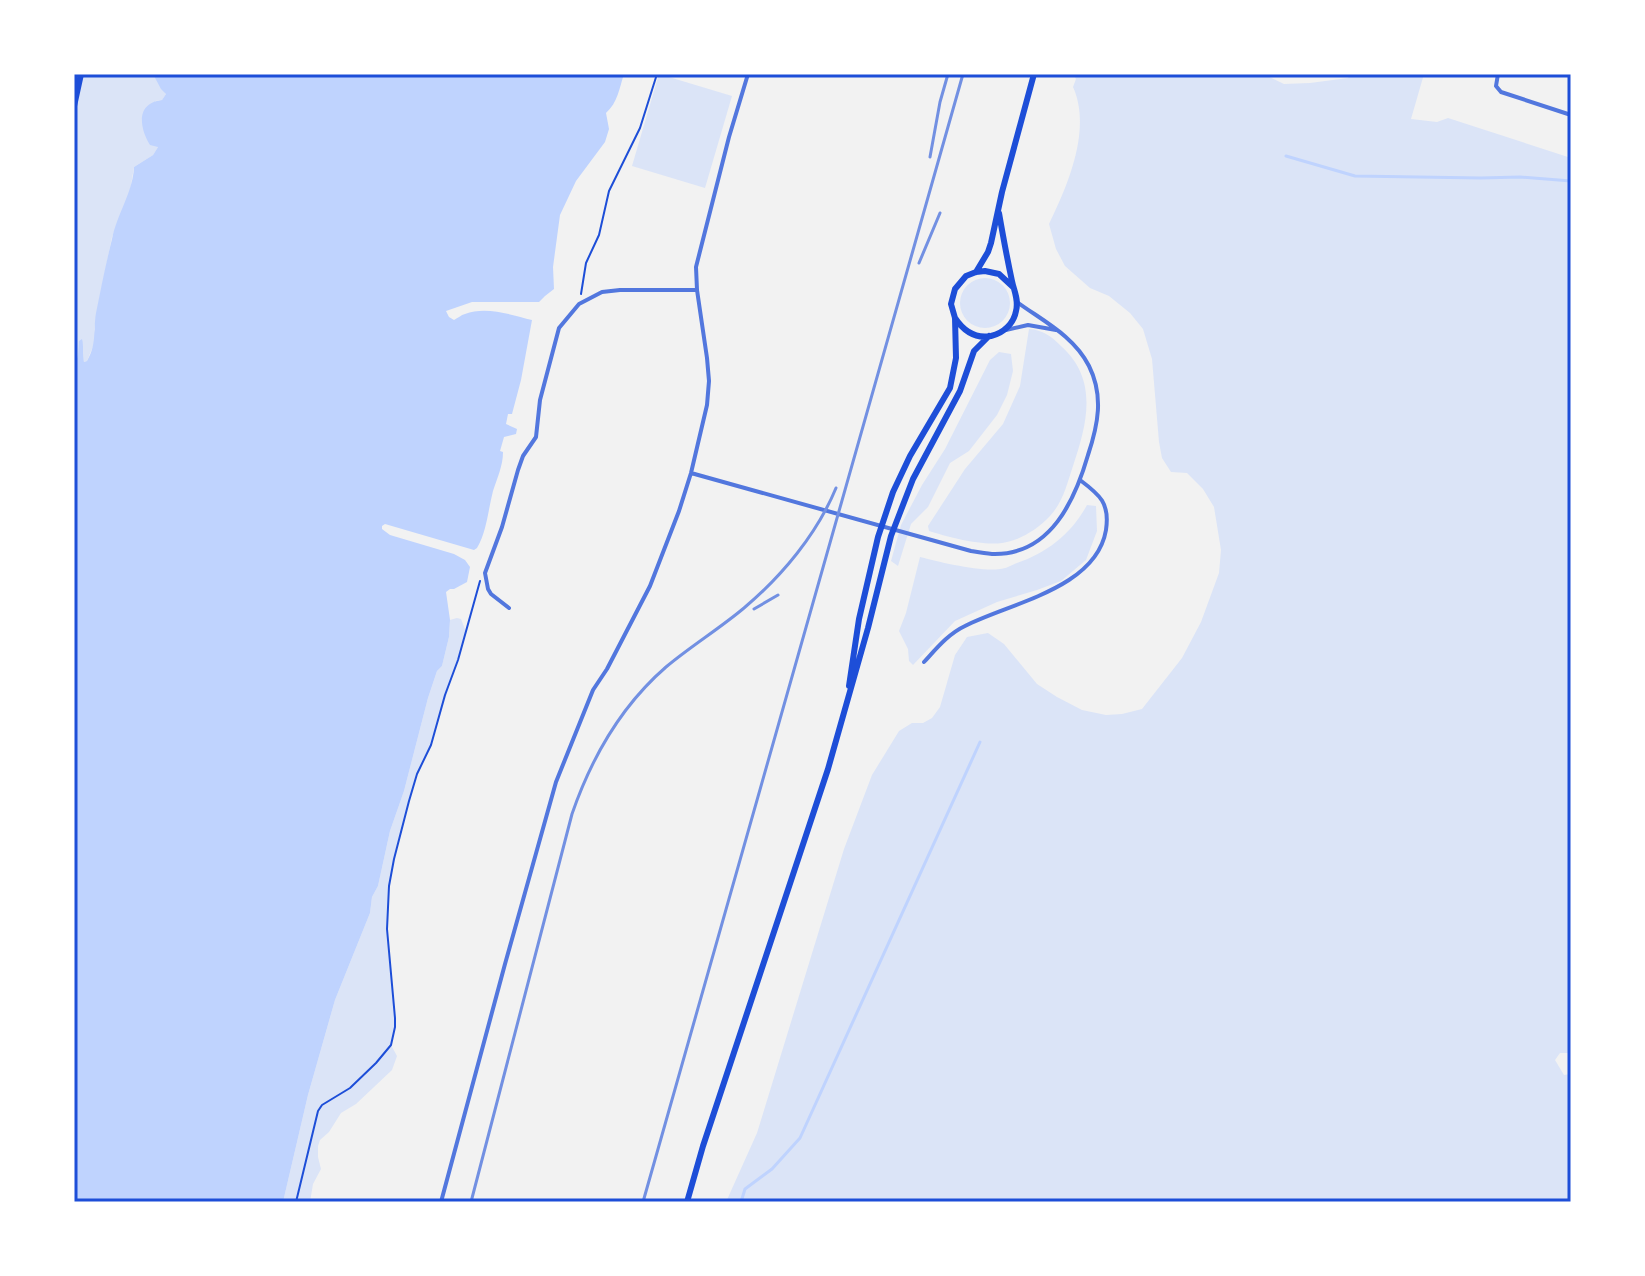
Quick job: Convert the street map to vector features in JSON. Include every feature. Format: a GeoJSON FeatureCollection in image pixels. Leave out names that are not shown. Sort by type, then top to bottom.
{"type":"FeatureCollection","features":[{"type":"Feature","properties":{"kind":"main road"},"geometry":{"type":"LineString","coordinates":[[74,106],[81,74]]}},
{"type":"Feature","properties":{"kind":"main road"},"geometry":{"type":"LineString","coordinates":[[976,272],[988,252],[1034,74]]}},
{"type":"Feature","properties":{"kind":"main road"},"geometry":{"type":"LineString","coordinates":[[955,318],[969,333],[979,336],[1004,330],[1013,320],[1017,302],[999,210]]}},
{"type":"Feature","properties":{"kind":"main road"},"geometry":{"type":"LineString","coordinates":[[846,706],[859,619],[878,537],[893,492],[910,456],[950,388],[956,358],[955,318],[951,304],[955,289],[966,276],[976,272],[993,272],[1013,287]]}},
{"type":"Feature","properties":{"kind":"main road"},"geometry":{"type":"LineString","coordinates":[[687,1202],[828,769],[891,536],[913,479],[960,391],[974,351],[989,336]]}},
{"type":"Feature","properties":{"kind":"street"},"geometry":{"type":"LineString","coordinates":[[441,1202],[556,782],[593,690],[650,586],[691,473],[707,405],[709,381],[696,267],[748,74]]}},
{"type":"Feature","properties":{"kind":"street"},"geometry":{"type":"LineString","coordinates":[[1498,74],[1496,86],[1501,92],[1571,115]]}},
{"type":"Feature","properties":{"kind":"street"},"geometry":{"type":"LineString","coordinates":[[509,608],[491,594],[485,573],[523,456],[536,437],[540,400],[559,328],[579,304],[602,292],[697,290]]}},
{"type":"Feature","properties":{"kind":"street"},"geometry":{"type":"LineString","coordinates":[[691,473],[971,551],[997,554],[1034,542],[1060,520],[1075,494],[1097,425],[1098,398],[1096,383],[1084,356],[1075,345],[1017,302]]}},
{"type":"Feature","properties":{"kind":"street"},"geometry":{"type":"LineString","coordinates":[[1004,330],[1028,325],[1057,330]]}},
{"type":"Feature","properties":{"kind":"street"},"geometry":{"type":"LineString","coordinates":[[924,662],[961,627],[1053,589],[1091,562],[1104,539],[1106,508],[1102,498],[1080,480]]}},
{"type":"Feature","properties":{"kind":"path"},"geometry":{"type":"LineString","coordinates":[[579,304],[586,263],[599,235],[609,191],[640,128],[657,74]]}},
{"type":"Feature","properties":{"kind":"path"},"geometry":{"type":"LineString","coordinates":[[296,1202],[318,1111],[322,1105],[350,1088],[391,1045],[395,1018],[387,929],[394,859],[417,774],[431,745],[480,580],[485,573]]}},
{"type":"Feature","properties":{"kind":"shaded area"},"geometry":{"type":"Polygon","coordinates":[[[74,74],[153,74],[166,94],[162,100],[155,101],[158,147],[153,155],[134,167],[130,191],[112,237],[94,330],[96,339],[84,362],[81,353],[83,342],[74,368],[74,74]]]}},
{"type":"Feature","properties":{"kind":"shaded area"},"geometry":{"type":"Polygon","coordinates":[[[659,74],[732,96],[705,188],[632,166],[659,74]]]}},
{"type":"Feature","properties":{"kind":"shaded area"},"geometry":{"type":"Polygon","coordinates":[[[1073,74],[1263,74],[1284,84],[1348,78],[1351,74],[1424,74],[1411,119],[1437,122],[1448,118],[1571,158],[1571,1053],[1560,1053],[1555,1060],[1564,1075],[1571,1074],[1571,1202],[726,1202],[757,1133],[844,849],[872,775],[899,731],[912,723],[923,723],[932,718],[940,707],[955,655],[967,637],[988,633],[1004,644],[1037,684],[1082,710],[1106,715],[1142,709],[1182,658],[1201,622],[1219,573],[1221,550],[1214,507],[1203,489],[1187,473],[1171,472],[1162,458],[1152,359],[1143,329],[1130,313],[1109,296],[1090,288],[1065,266],[1056,249],[1049,224],[1070,175],[1079,139],[1080,121],[1073,74]]]}},
{"type":"Feature","properties":{"kind":"shaded area"},"geometry":{"type":"Polygon","coordinates":[[[985,278],[1003,285],[1010,303],[1003,321],[985,328],[967,321],[960,303],[967,285],[985,278]]]}},
{"type":"Feature","properties":{"kind":"shaded area"},"geometry":{"type":"Polygon","coordinates":[[[1029,329],[1046,334],[1061,346],[1081,373],[1085,388],[1082,434],[1061,499],[1040,525],[1008,542],[975,542],[929,531],[928,526],[965,469],[1003,424],[1020,386],[1029,329]]]}},
{"type":"Feature","properties":{"kind":"shaded area"},"geometry":{"type":"Polygon","coordinates":[[[999,352],[1011,354],[1013,371],[1007,395],[997,415],[969,451],[950,463],[928,507],[911,524],[898,566],[891,561],[901,525],[945,449],[990,360],[999,352]]]}},
{"type":"Feature","properties":{"kind":"shaded area"},"geometry":{"type":"Polygon","coordinates":[[[1087,505],[1096,506],[1097,531],[1086,560],[1061,581],[997,602],[955,621],[913,665],[909,661],[908,649],[899,631],[920,557],[971,568],[1004,568],[1038,554],[1058,541],[1087,505]]]}},
{"type":"Feature","properties":{"kind":"shaded area"},"geometry":{"type":"Polygon","coordinates":[[[461,619],[466,632],[431,745],[417,774],[389,886],[387,929],[395,1027],[391,1045],[397,1056],[392,1070],[356,1104],[341,1113],[320,1140],[318,1157],[321,1169],[313,1184],[310,1202],[283,1202],[308,1095],[335,1000],[370,913],[428,698],[437,671],[442,666],[450,620],[461,619]]]}},
{"type":"Feature","properties":{"kind":"water"},"geometry":{"type":"Polygon","coordinates":[[[153,74],[624,74],[616,100],[606,113],[609,129],[605,142],[576,181],[560,215],[553,267],[554,289],[539,302],[472,302],[446,311],[454,320],[464,314],[482,311],[532,320],[521,380],[512,414],[508,414],[506,424],[517,429],[516,434],[504,437],[500,451],[503,452],[501,467],[477,548],[474,550],[385,524],[382,526],[390,535],[454,554],[470,567],[467,582],[446,592],[450,620],[442,666],[437,671],[428,698],[370,913],[335,1000],[308,1095],[283,1202],[74,1202],[74,368],[79,341],[82,339],[84,362],[92,349],[96,313],[114,230],[131,185],[134,167],[153,155],[158,147],[150,145],[142,124],[148,106],[162,100],[166,94],[153,74]]]}},
{"type":"Feature","properties":{"kind":"waterway"},"geometry":{"type":"LineString","coordinates":[[1286,156],[1355,176],[1520,177],[1571,181]]}},
{"type":"Feature","properties":{"kind":"waterway"},"geometry":{"type":"LineString","coordinates":[[741,1202],[745,1189],[772,1169],[800,1138],[980,742]]}},
{"type":"Feature","properties":{"kind":"railway"},"geometry":{"type":"LineString","coordinates":[[930,157],[948,74]]}},
{"type":"Feature","properties":{"kind":"railway"},"geometry":{"type":"LineString","coordinates":[[643,1202],[963,74]]}},
{"type":"Feature","properties":{"kind":"railway"},"geometry":{"type":"LineString","coordinates":[[919,263],[940,213]]}},
{"type":"Feature","properties":{"kind":"railway"},"geometry":{"type":"LineString","coordinates":[[471,1202],[572,814],[588,773],[621,716],[650,682],[744,608],[785,568],[809,538],[836,488]]}},
{"type":"Feature","properties":{"kind":"railway"},"geometry":{"type":"LineString","coordinates":[[754,609],[778,595]]}}]}
